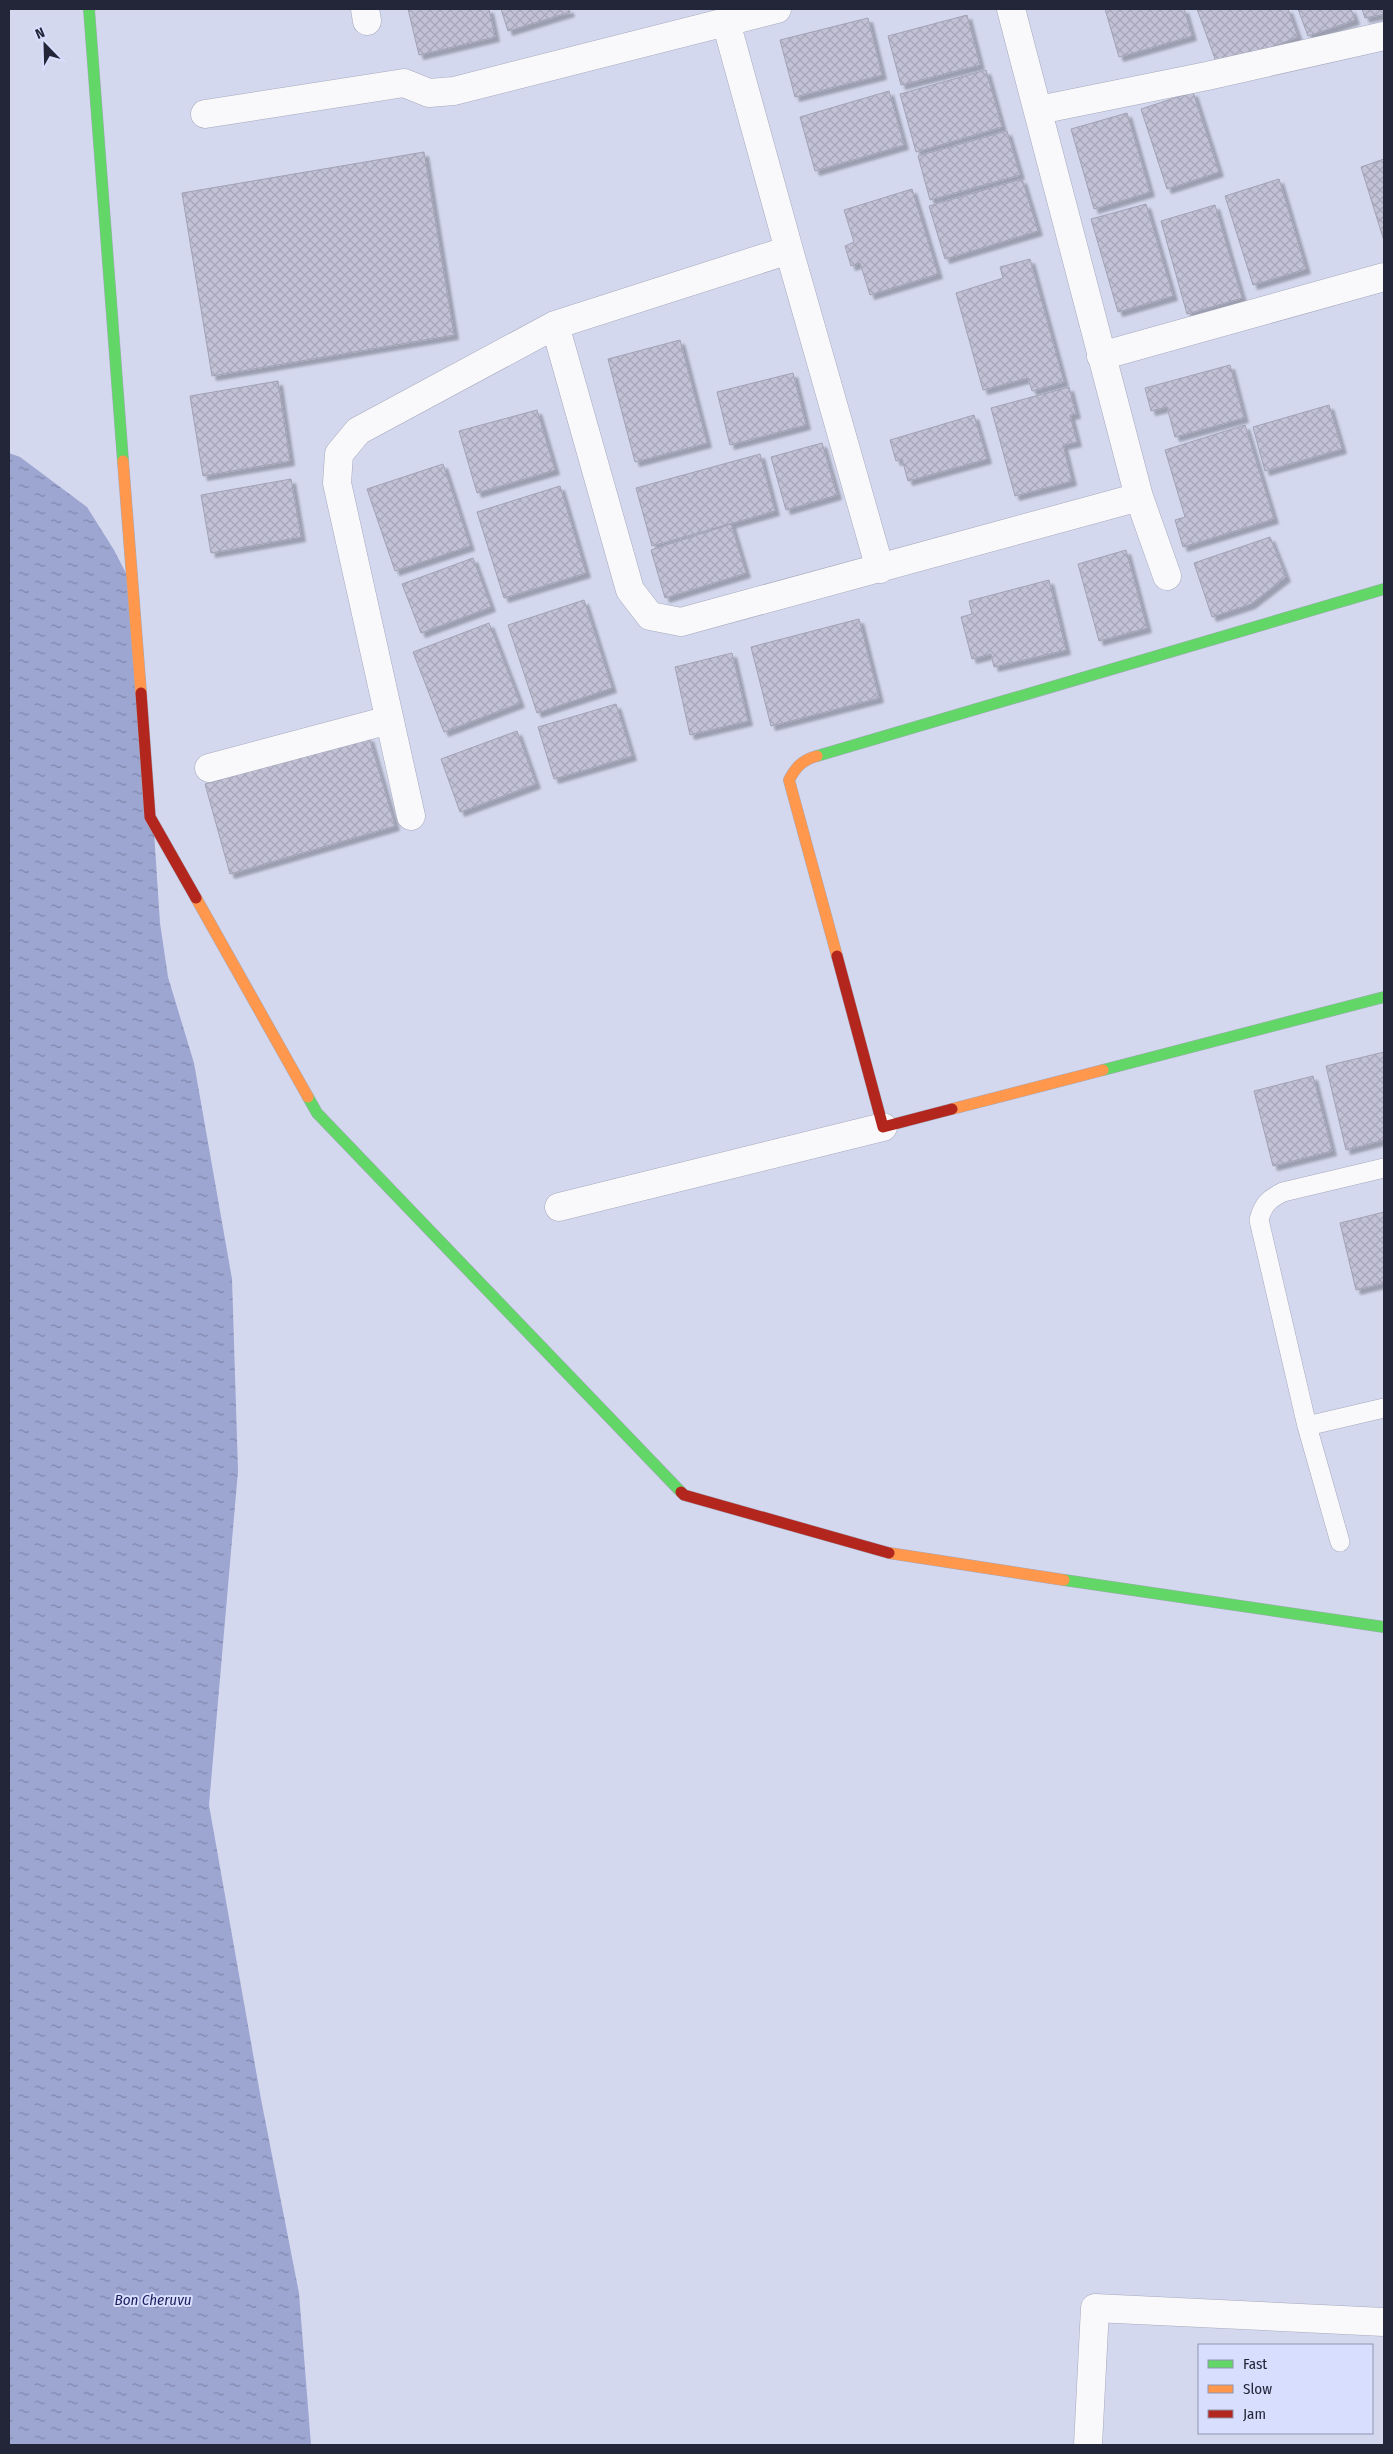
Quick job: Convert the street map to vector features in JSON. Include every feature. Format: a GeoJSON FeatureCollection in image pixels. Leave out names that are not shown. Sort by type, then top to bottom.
{"type":"FeatureCollection","features":[{"type":"Feature","properties":{"kind":"street"},"geometry":{"type":"LineString","coordinates":[[89,9],[150,817],[317,1113],[684,1495],[901,1556],[1384,1627]]}},
{"type":"Feature","properties":{"kind":"street"},"geometry":{"type":"LineString","coordinates":[[205,114],[404,83],[429,93],[454,90],[778,9]]}},
{"type":"Feature","properties":{"kind":"street"},"geometry":{"type":"LineString","coordinates":[[1011,9],[1139,497],[1167,576]]}},
{"type":"Feature","properties":{"kind":"street"},"geometry":{"type":"LineString","coordinates":[[726,22],[880,569]]}},
{"type":"Feature","properties":{"kind":"street"},"geometry":{"type":"LineString","coordinates":[[1039,110],[1207,76],[1384,36]]}},
{"type":"Feature","properties":{"kind":"street"},"geometry":{"type":"LineString","coordinates":[[411,816],[337,483],[339,454],[358,431],[555,326],[789,250]]}},
{"type":"Feature","properties":{"kind":"street"},"geometry":{"type":"LineString","coordinates":[[1101,356],[1384,277]]}},
{"type":"Feature","properties":{"kind":"street"},"geometry":{"type":"LineString","coordinates":[[555,326],[630,590],[650,616],[680,622],[1139,497]]}},
{"type":"Feature","properties":{"kind":"street"},"geometry":{"type":"LineString","coordinates":[[883,1127],[789,780],[795,768],[806,759],[1384,589]]}},
{"type":"Feature","properties":{"kind":"street"},"geometry":{"type":"LineString","coordinates":[[209,768],[389,720]]}},
{"type":"Feature","properties":{"kind":"street"},"geometry":{"type":"LineString","coordinates":[[559,1207],[883,1127],[1384,997]]}},
{"type":"Feature","properties":{"kind":"street"},"geometry":{"type":"LineString","coordinates":[[1088,2445],[1095,2308],[1384,2322]]}},
{"type":"Feature","properties":{"kind":"lane"},"geometry":{"type":"LineString","coordinates":[[1340,1542],[1307,1426],[1259,1220],[1270,1199],[1283,1192],[1384,1168]]}},
{"type":"Feature","properties":{"kind":"lane"},"geometry":{"type":"LineString","coordinates":[[1307,1426],[1384,1408]]}},
{"type":"Feature","properties":{"kind":"water","name":"Bon Cheruvu"},"geometry":{"type":"Polygon","coordinates":[[[9,453],[20,457],[87,507],[114,550],[129,579],[154,832],[160,923],[168,977],[194,1063],[232,1279],[238,1471],[209,1805],[261,2099],[299,2293],[311,2445],[9,2445],[9,453]]]}},
{"type":"Feature","properties":{"kind":"building"},"geometry":{"type":"Polygon","coordinates":[[[408,9],[489,9],[495,37],[419,55],[408,9]]]}},
{"type":"Feature","properties":{"kind":"building"},"geometry":{"type":"Polygon","coordinates":[[[501,9],[569,9],[570,12],[508,31],[501,9]]]}},
{"type":"Feature","properties":{"kind":"building"},"geometry":{"type":"Polygon","coordinates":[[[1105,9],[1184,9],[1192,36],[1119,57],[1105,9]]]}},
{"type":"Feature","properties":{"kind":"building"},"geometry":{"type":"Polygon","coordinates":[[[1197,9],[1288,9],[1298,37],[1218,67],[1197,9]]]}},
{"type":"Feature","properties":{"kind":"building"},"geometry":{"type":"Polygon","coordinates":[[[1298,9],[1351,9],[1355,20],[1308,36],[1298,9]]]}},
{"type":"Feature","properties":{"kind":"building"},"geometry":{"type":"Polygon","coordinates":[[[1362,9],[1384,9],[1384,14],[1365,18],[1362,9]]]}},
{"type":"Feature","properties":{"kind":"building"},"geometry":{"type":"Polygon","coordinates":[[[967,15],[980,65],[901,85],[888,36],[967,15]]]}},
{"type":"Feature","properties":{"kind":"building"},"geometry":{"type":"Polygon","coordinates":[[[868,18],[882,75],[795,97],[780,40],[868,18]]]}},
{"type":"Feature","properties":{"kind":"building"},"geometry":{"type":"Polygon","coordinates":[[[986,70],[1002,127],[916,152],[900,94],[986,70]]]}},
{"type":"Feature","properties":{"kind":"building"},"geometry":{"type":"Polygon","coordinates":[[[889,91],[904,145],[815,171],[800,117],[889,91]]]}},
{"type":"Feature","properties":{"kind":"building"},"geometry":{"type":"Polygon","coordinates":[[[1193,92],[1219,172],[1167,189],[1141,109],[1193,92]]]}},
{"type":"Feature","properties":{"kind":"building"},"geometry":{"type":"Polygon","coordinates":[[[1127,113],[1150,192],[1094,209],[1071,129],[1127,113]]]}},
{"type":"Feature","properties":{"kind":"building"},"geometry":{"type":"Polygon","coordinates":[[[1007,131],[1020,175],[930,200],[918,156],[1007,131]]]}},
{"type":"Feature","properties":{"kind":"building"},"geometry":{"type":"Polygon","coordinates":[[[424,152],[454,335],[212,376],[182,193],[424,152]]]}},
{"type":"Feature","properties":{"kind":"building"},"geometry":{"type":"Polygon","coordinates":[[[1384,159],[1384,241],[1361,167],[1384,159]]]}},
{"type":"Feature","properties":{"kind":"building"},"geometry":{"type":"Polygon","coordinates":[[[1022,179],[1038,231],[945,259],[929,206],[1022,179]]]}},
{"type":"Feature","properties":{"kind":"building"},"geometry":{"type":"Polygon","coordinates":[[[1279,179],[1306,269],[1253,285],[1225,196],[1279,179]]]}},
{"type":"Feature","properties":{"kind":"building"},"geometry":{"type":"Polygon","coordinates":[[[912,189],[938,274],[870,295],[860,263],[851,266],[845,246],[854,242],[844,210],[912,189]]]}},
{"type":"Feature","properties":{"kind":"building"},"geometry":{"type":"Polygon","coordinates":[[[1146,204],[1173,296],[1118,312],[1091,219],[1146,204]]]}},
{"type":"Feature","properties":{"kind":"building"},"geometry":{"type":"Polygon","coordinates":[[[1215,205],[1242,298],[1187,314],[1161,221],[1215,205]]]}},
{"type":"Feature","properties":{"kind":"building"},"geometry":{"type":"Polygon","coordinates":[[[1030,259],[1064,382],[1032,391],[1028,378],[983,390],[956,293],[1003,278],[1000,267],[1030,259]]]}},
{"type":"Feature","properties":{"kind":"building"},"geometry":{"type":"Polygon","coordinates":[[[680,340],[707,443],[635,462],[608,359],[680,340]]]}},
{"type":"Feature","properties":{"kind":"building"},"geometry":{"type":"Polygon","coordinates":[[[1230,365],[1244,418],[1175,437],[1167,407],[1151,411],[1145,388],[1230,365]]]}},
{"type":"Feature","properties":{"kind":"building"},"geometry":{"type":"Polygon","coordinates":[[[793,373],[806,425],[730,445],[717,392],[793,373]]]}},
{"type":"Feature","properties":{"kind":"building"},"geometry":{"type":"Polygon","coordinates":[[[278,381],[290,461],[203,476],[190,396],[278,381]]]}},
{"type":"Feature","properties":{"kind":"building"},"geometry":{"type":"Polygon","coordinates":[[[1069,387],[1076,414],[1070,415],[1077,442],[1063,445],[1072,481],[1015,496],[991,408],[1069,387]]]}},
{"type":"Feature","properties":{"kind":"building"},"geometry":{"type":"Polygon","coordinates":[[[1329,405],[1342,449],[1265,471],[1253,427],[1329,405]]]}},
{"type":"Feature","properties":{"kind":"building"},"geometry":{"type":"Polygon","coordinates":[[[537,410],[555,470],[477,493],[459,431],[537,410]]]}},
{"type":"Feature","properties":{"kind":"building"},"geometry":{"type":"Polygon","coordinates":[[[974,415],[987,459],[908,481],[902,459],[896,461],[890,440],[974,415]]]}},
{"type":"Feature","properties":{"kind":"building"},"geometry":{"type":"Polygon","coordinates":[[[1245,425],[1274,519],[1183,547],[1175,520],[1185,517],[1165,450],[1245,425]]]}},
{"type":"Feature","properties":{"kind":"building"},"geometry":{"type":"Polygon","coordinates":[[[822,443],[837,495],[786,510],[771,457],[822,443]]]}},
{"type":"Feature","properties":{"kind":"building"},"geometry":{"type":"Polygon","coordinates":[[[760,454],[775,511],[652,546],[636,488],[760,454]]]}},
{"type":"Feature","properties":{"kind":"building"},"geometry":{"type":"Polygon","coordinates":[[[443,464],[470,546],[395,571],[367,489],[443,464]]]}},
{"type":"Feature","properties":{"kind":"building"},"geometry":{"type":"Polygon","coordinates":[[[291,479],[301,537],[211,553],[201,495],[291,479]]]}},
{"type":"Feature","properties":{"kind":"building"},"geometry":{"type":"Polygon","coordinates":[[[560,486],[586,573],[504,598],[477,512],[560,486]]]}},
{"type":"Feature","properties":{"kind":"building"},"geometry":{"type":"Polygon","coordinates":[[[731,524],[746,573],[665,598],[651,550],[731,524]]]}},
{"type":"Feature","properties":{"kind":"building"},"geometry":{"type":"Polygon","coordinates":[[[1270,537],[1286,577],[1251,604],[1212,617],[1194,563],[1270,537]]]}},
{"type":"Feature","properties":{"kind":"building"},"geometry":{"type":"Polygon","coordinates":[[[1126,550],[1147,628],[1099,641],[1078,564],[1126,550]]]}},
{"type":"Feature","properties":{"kind":"building"},"geometry":{"type":"Polygon","coordinates":[[[473,558],[491,607],[421,633],[402,584],[473,558]]]}},
{"type":"Feature","properties":{"kind":"building"},"geometry":{"type":"Polygon","coordinates":[[[1049,580],[1066,650],[994,667],[991,654],[972,659],[961,617],[972,614],[969,601],[1049,580]]]}},
{"type":"Feature","properties":{"kind":"building"},"geometry":{"type":"Polygon","coordinates":[[[584,600],[612,688],[537,713],[508,625],[584,600]]]}},
{"type":"Feature","properties":{"kind":"building"},"geometry":{"type":"Polygon","coordinates":[[[859,619],[879,698],[771,726],[751,647],[859,619]]]}},
{"type":"Feature","properties":{"kind":"building"},"geometry":{"type":"Polygon","coordinates":[[[489,623],[520,703],[444,732],[413,652],[489,623]]]}},
{"type":"Feature","properties":{"kind":"building"},"geometry":{"type":"Polygon","coordinates":[[[732,653],[748,721],[690,735],[675,667],[732,653]]]}},
{"type":"Feature","properties":{"kind":"building"},"geometry":{"type":"Polygon","coordinates":[[[616,704],[632,756],[554,779],[538,727],[616,704]]]}},
{"type":"Feature","properties":{"kind":"building"},"geometry":{"type":"Polygon","coordinates":[[[517,731],[536,784],[460,812],[441,759],[517,731]]]}},
{"type":"Feature","properties":{"kind":"building"},"geometry":{"type":"Polygon","coordinates":[[[369,737],[395,826],[230,874],[205,784],[369,737]]]}},
{"type":"Feature","properties":{"kind":"building"},"geometry":{"type":"Polygon","coordinates":[[[1384,1052],[1384,1140],[1346,1150],[1326,1066],[1384,1052]]]}},
{"type":"Feature","properties":{"kind":"building"},"geometry":{"type":"Polygon","coordinates":[[[1313,1076],[1332,1151],[1273,1166],[1254,1091],[1313,1076]]]}},
{"type":"Feature","properties":{"kind":"building"},"geometry":{"type":"Polygon","coordinates":[[[1384,1212],[1384,1283],[1356,1290],[1340,1223],[1384,1212]]]}},
{"type":"Feature","properties":{"kind":"traffic: fast"},"geometry":{"type":"LineString","coordinates":[[89,9],[123,461]]}},
{"type":"Feature","properties":{"kind":"traffic: fast"},"geometry":{"type":"LineString","coordinates":[[817,756],[1384,589]]}},
{"type":"Feature","properties":{"kind":"traffic: fast"},"geometry":{"type":"LineString","coordinates":[[1103,1070],[1384,997]]}},
{"type":"Feature","properties":{"kind":"traffic: fast"},"geometry":{"type":"LineString","coordinates":[[308,1097],[317,1113],[681,1492]]}},
{"type":"Feature","properties":{"kind":"traffic: fast"},"geometry":{"type":"LineString","coordinates":[[1064,1580],[1384,1627]]}},
{"type":"Feature","properties":{"kind":"traffic: slow"},"geometry":{"type":"LineString","coordinates":[[123,461],[141,693]]}},
{"type":"Feature","properties":{"kind":"traffic: slow"},"geometry":{"type":"LineString","coordinates":[[817,756],[800,765],[789,780],[837,956]]}},
{"type":"Feature","properties":{"kind":"traffic: slow"},"geometry":{"type":"LineString","coordinates":[[196,898],[308,1097]]}},
{"type":"Feature","properties":{"kind":"traffic: slow"},"geometry":{"type":"LineString","coordinates":[[952,1109],[1103,1070]]}},
{"type":"Feature","properties":{"kind":"traffic: slow"},"geometry":{"type":"LineString","coordinates":[[889,1553],[1064,1580]]}},
{"type":"Feature","properties":{"kind":"traffic: jam"},"geometry":{"type":"LineString","coordinates":[[141,693],[150,817],[196,898]]}},
{"type":"Feature","properties":{"kind":"traffic: jam"},"geometry":{"type":"LineString","coordinates":[[837,956],[883,1127],[952,1109]]}},
{"type":"Feature","properties":{"kind":"traffic: jam"},"geometry":{"type":"LineString","coordinates":[[681,1492],[684,1495],[889,1553]]}}]}
